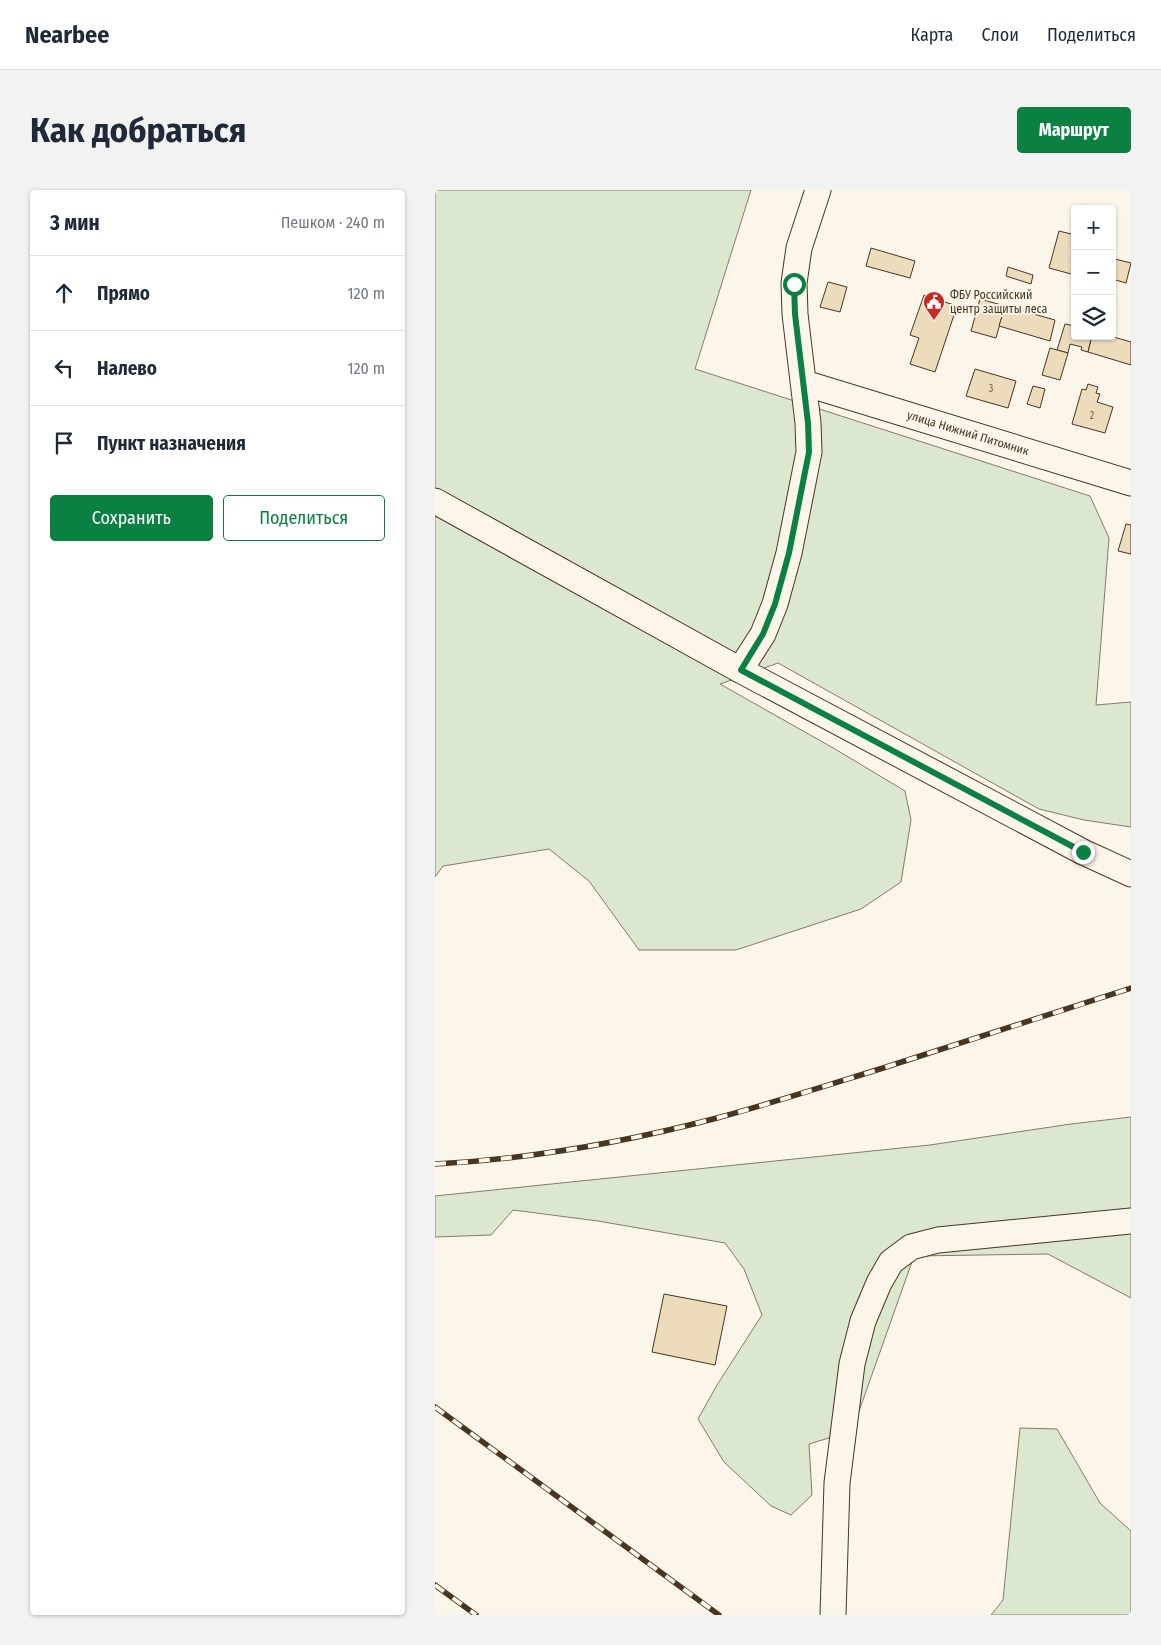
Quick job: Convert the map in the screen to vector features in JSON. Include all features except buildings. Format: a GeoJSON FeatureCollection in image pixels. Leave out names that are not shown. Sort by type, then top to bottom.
{"type":"FeatureCollection","features":[{"type":"Feature","properties":{"kind":"street"},"geometry":{"type":"LineString","coordinates":[[741,670],[763,634],[775,604],[789,553],[809,452],[804,383],[795,314],[794,284],[799,248],[818,190]]}},
{"type":"Feature","properties":{"kind":"street","name":"улица Нижний Питомник"},"geometry":{"type":"LineString","coordinates":[[804,383],[1131,483]]}},
{"type":"Feature","properties":{"kind":"street"},"geometry":{"type":"LineString","coordinates":[[435,501],[741,670],[1083,852],[1131,874]]}},
{"type":"Feature","properties":{"kind":"street"},"geometry":{"type":"LineString","coordinates":[[833,1615],[837,1484],[852,1364],[863,1321],[879,1283],[891,1262],[911,1247],[938,1240],[1131,1221]]}},
{"type":"Feature","properties":{"kind":"green space"},"geometry":{"type":"Polygon","coordinates":[[[435,190],[751,190],[695,369],[1090,496],[1109,538],[1096,705],[1131,702],[1131,827],[1084,820],[1039,809],[778,663],[720,684],[905,791],[911,820],[901,882],[861,909],[736,950],[639,950],[589,881],[549,849],[443,866],[435,877],[435,190]]]}},
{"type":"Feature","properties":{"kind":"green space"},"geometry":{"type":"Polygon","coordinates":[[[1131,1117],[1131,1298],[1048,1254],[914,1256],[852,1431],[809,1444],[812,1495],[791,1515],[771,1506],[724,1462],[698,1419],[717,1385],[762,1315],[744,1269],[725,1243],[598,1221],[513,1210],[491,1235],[435,1237],[435,1196],[930,1145],[1131,1117]]]}},
{"type":"Feature","properties":{"kind":"green space"},"geometry":{"type":"Polygon","coordinates":[[[1020,1428],[1057,1429],[1100,1503],[1131,1531],[1131,1615],[991,1615],[1003,1600],[1020,1428]]]}},
{"type":"Feature","properties":{"kind":"railway"},"geometry":{"type":"LineString","coordinates":[[435,1164],[542,1154],[613,1142],[683,1127],[780,1100],[1131,988]]}},
{"type":"Feature","properties":{"kind":"railway"},"geometry":{"type":"LineString","coordinates":[[435,1407],[719,1615]]}},
{"type":"Feature","properties":{"kind":"railway"},"geometry":{"type":"LineString","coordinates":[[435,1585],[476,1615]]}},
{"type":"Feature","properties":{"kind":"place","name":"ФБУ Российский центр защиты леса"},"geometry":{"type":"Point","coordinates":[934,321]}},
{"type":"Feature","properties":{"kind":"route"},"geometry":{"type":"LineString","coordinates":[[794,284],[795,314],[804,383],[809,452],[789,553],[775,604],[763,634],[741,670],[1083,852]]}}]}
